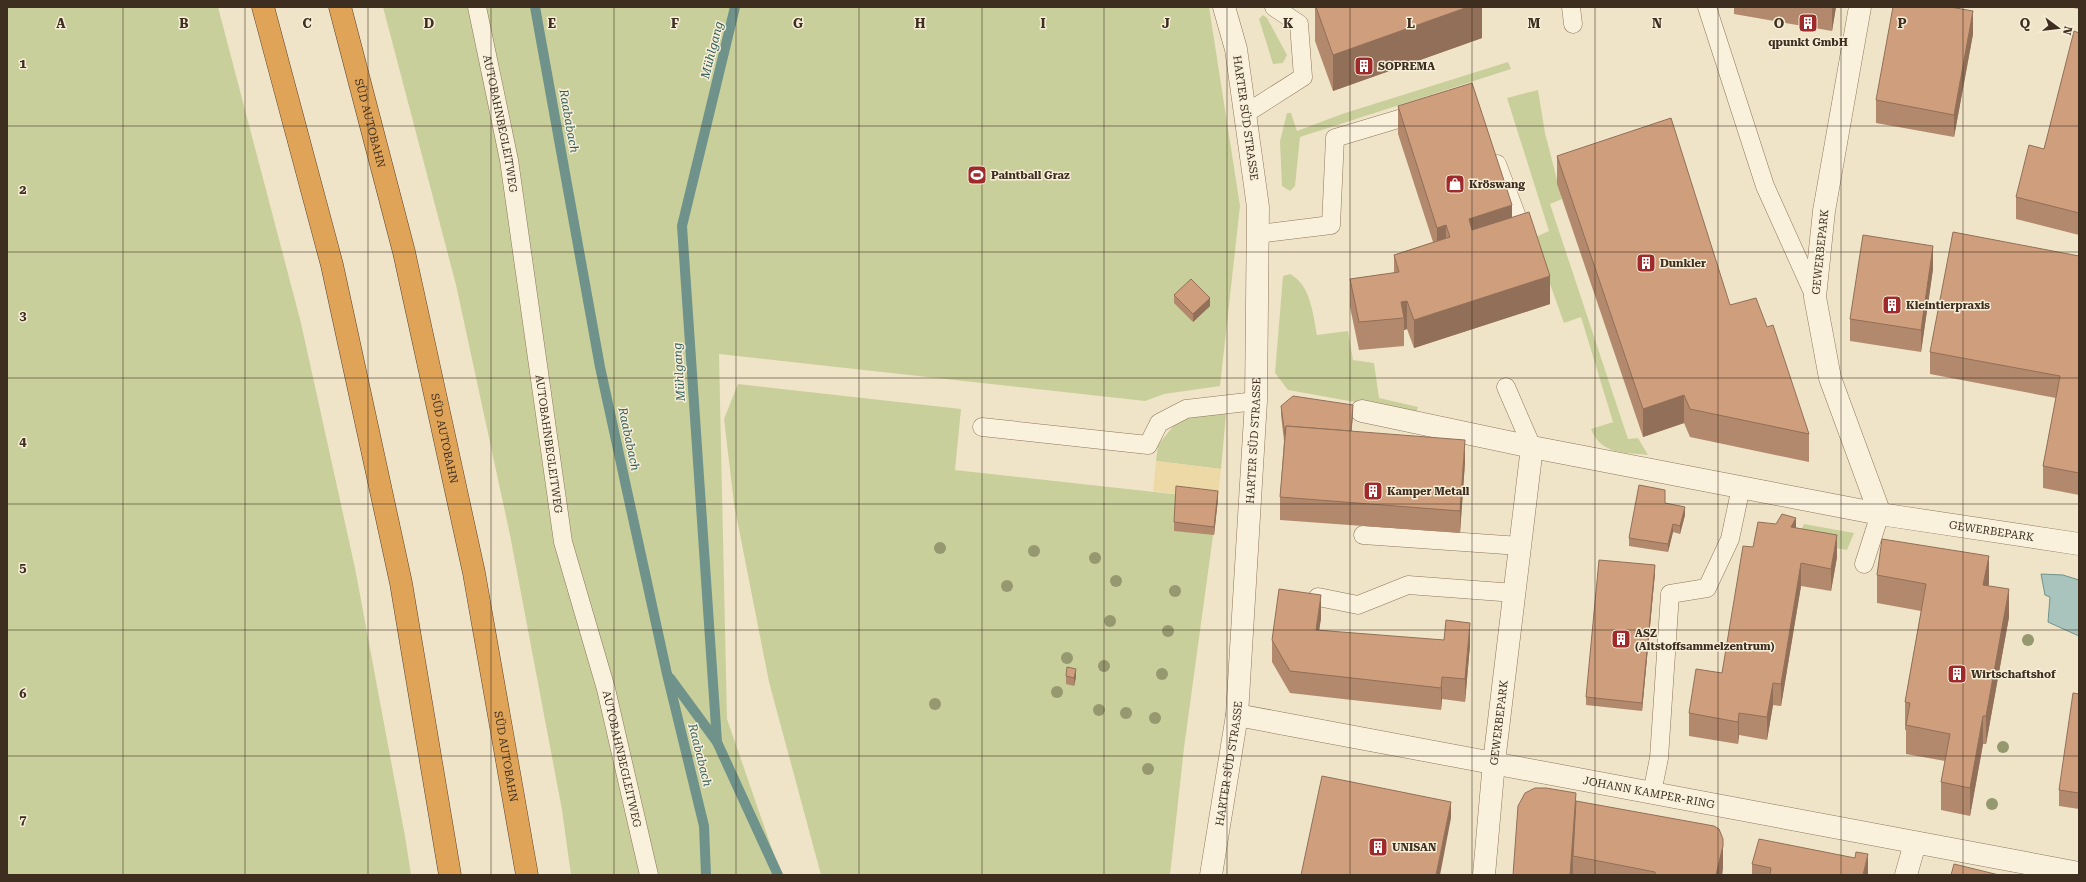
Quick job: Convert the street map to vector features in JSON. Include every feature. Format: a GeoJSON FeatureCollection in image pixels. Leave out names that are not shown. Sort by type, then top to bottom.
{"type":"FeatureCollection","features":[{"type":"Feature","properties":{"kind":"highway"},"geometry":{"type":"LineString","coordinates":[[263,7],[332,265],[398,567],[450,875]]}},
{"type":"Feature","properties":{"kind":"highway","name":"SÜD AUTOBAHN"},"geometry":{"type":"LineString","coordinates":[[340,7],[404,252],[474,573],[527,875]]}},
{"type":"Feature","properties":{"kind":"street","name":"HARTER SÜD STRASSE"},"geometry":{"type":"LineString","coordinates":[[1211,875],[1237,715],[1256,401],[1258,207],[1236,49],[1224,7]]}},
{"type":"Feature","properties":{"kind":"street","name":"GEWERBEPARK"},"geometry":{"type":"LineString","coordinates":[[1860,7],[1824,210],[1815,297],[1830,378],[1880,514]]}},
{"type":"Feature","properties":{"kind":"street","name":"GEWERBEPARK"},"geometry":{"type":"LineString","coordinates":[[1362,411],[1532,447],[1880,514],[2079,544]]}},
{"type":"Feature","properties":{"kind":"street","name":"GEWERBEPARK"},"geometry":{"type":"LineString","coordinates":[[1237,715],[1494,762],[1532,447]]}},
{"type":"Feature","properties":{"kind":"street","name":"JOHANN KAMPER-RING"},"geometry":{"type":"LineString","coordinates":[[1494,762],[2079,874]]}},
{"type":"Feature","properties":{"kind":"street"},"geometry":{"type":"LineString","coordinates":[[1484,875],[1494,762]]}},
{"type":"Feature","properties":{"kind":"street"},"geometry":{"type":"LineString","coordinates":[[1906,875],[1915,843]]}},
{"type":"Feature","properties":{"kind":"lane","name":"AUTOBAHNBEGLEITWEG"},"geometry":{"type":"LineString","coordinates":[[477,7],[509,160],[563,542],[606,689],[649,875]]}},
{"type":"Feature","properties":{"kind":"lane"},"geometry":{"type":"LineString","coordinates":[[1245,114],[1302,77],[1299,24],[1274,7]]}},
{"type":"Feature","properties":{"kind":"lane"},"geometry":{"type":"LineString","coordinates":[[1707,7],[1765,186],[1815,297]]}},
{"type":"Feature","properties":{"kind":"lane"},"geometry":{"type":"LineString","coordinates":[[1258,234],[1331,226],[1336,138],[1435,108]]}},
{"type":"Feature","properties":{"kind":"lane"},"geometry":{"type":"LineString","coordinates":[[1492,148],[1516,214]]}},
{"type":"Feature","properties":{"kind":"lane"},"geometry":{"type":"LineString","coordinates":[[1506,387],[1532,447]]}},
{"type":"Feature","properties":{"kind":"lane"},"geometry":{"type":"LineString","coordinates":[[982,427],[1148,445],[1159,423],[1186,409],[1256,401]]}},
{"type":"Feature","properties":{"kind":"lane"},"geometry":{"type":"LineString","coordinates":[[1652,793],[1659,758],[1670,594],[1707,588],[1730,539],[1741,487]]}},
{"type":"Feature","properties":{"kind":"lane"},"geometry":{"type":"LineString","coordinates":[[1864,564],[1880,514]]}},
{"type":"Feature","properties":{"kind":"lane"},"geometry":{"type":"LineString","coordinates":[[1363,535],[1520,546]]}},
{"type":"Feature","properties":{"kind":"lane"},"geometry":{"type":"LineString","coordinates":[[1318,597],[1358,605],[1408,585],[1515,593]]}},
{"type":"Feature","properties":{"kind":"green space"},"geometry":{"type":"Polygon","coordinates":[[[7,7],[218,7],[301,323],[355,568],[411,875],[7,875],[7,7]]]}},
{"type":"Feature","properties":{"kind":"green space"},"geometry":{"type":"Polygon","coordinates":[[[383,7],[1209,7],[1240,206],[1220,386],[1164,394],[1145,401],[719,354],[727,719],[781,875],[571,875],[562,810],[510,535],[456,285],[383,7]]]}},
{"type":"Feature","properties":{"kind":"green space"},"geometry":{"type":"Polygon","coordinates":[[[1263,15],[1267,18],[1287,55],[1283,63],[1273,64],[1259,19],[1263,15]]]}},
{"type":"Feature","properties":{"kind":"green space"},"geometry":{"type":"Polygon","coordinates":[[[1508,62],[1511,69],[1300,137],[1295,186],[1290,191],[1282,186],[1280,141],[1287,113],[1291,113],[1297,131],[1342,114],[1508,62]]]}},
{"type":"Feature","properties":{"kind":"green space"},"geometry":{"type":"Polygon","coordinates":[[[1538,90],[1545,133],[1562,199],[1550,204],[1628,439],[1638,438],[1648,455],[1614,451],[1601,444],[1595,437],[1591,429],[1613,422],[1581,317],[1564,323],[1546,273],[1529,240],[1549,231],[1507,98],[1538,90]]]}},
{"type":"Feature","properties":{"kind":"green space"},"geometry":{"type":"Polygon","coordinates":[[[1290,274],[1303,285],[1307,293],[1317,335],[1348,331],[1353,360],[1374,363],[1379,398],[1418,407],[1416,413],[1288,390],[1275,373],[1283,276],[1290,274]]]}},
{"type":"Feature","properties":{"kind":"green space"},"geometry":{"type":"Polygon","coordinates":[[[738,384],[961,409],[955,470],[1218,499],[1184,748],[1170,875],[821,875],[769,682],[734,504],[724,419],[738,384]]]}},
{"type":"Feature","properties":{"kind":"green space"},"geometry":{"type":"Polygon","coordinates":[[[1226,414],[1221,469],[1156,461],[1158,445],[1175,424],[1192,415],[1226,414]]]}},
{"type":"Feature","properties":{"kind":"green space"},"geometry":{"type":"Polygon","coordinates":[[[1804,524],[1854,533],[1847,550],[1796,541],[1804,524]]]}},
{"type":"Feature","properties":{"kind":"sand"},"geometry":{"type":"Polygon","coordinates":[[[1156,461],[1221,469],[1218,499],[1153,491],[1156,461]]]}},
{"type":"Feature","properties":{"kind":"water"},"geometry":{"type":"Polygon","coordinates":[[[2041,574],[2063,575],[2079,580],[2079,636],[2048,622],[2050,597],[2045,595],[2041,574]]]}},
{"type":"Feature","properties":{"kind":"building"},"geometry":{"type":"Polygon","coordinates":[[[1316,7],[1468,7],[1333,55],[1316,7]]]}},
{"type":"Feature","properties":{"kind":"building"},"geometry":{"type":"Polygon","coordinates":[[[1893,7],[1950,7],[1973,11],[1954,115],[1876,100],[1893,7]]]}},
{"type":"Feature","properties":{"kind":"building"},"geometry":{"type":"Polygon","coordinates":[[[2074,31],[2079,33],[2079,213],[2016,197],[2029,145],[2044,149],[2074,31]]]}},
{"type":"Feature","properties":{"kind":"building","name":"Kröswang"},"geometry":{"type":"Polygon","coordinates":[[[1472,83],[1512,205],[1469,219],[1472,230],[1529,212],[1550,276],[1414,320],[1407,301],[1401,302],[1404,318],[1359,322],[1350,279],[1399,272],[1394,255],[1450,237],[1446,225],[1437,228],[1398,106],[1472,83]]]}},
{"type":"Feature","properties":{"kind":"building","name":"Dunkler"},"geometry":{"type":"Polygon","coordinates":[[[1671,118],[1730,305],[1756,298],[1767,327],[1773,325],[1809,434],[1690,409],[1684,395],[1643,409],[1557,156],[1671,118]]]}},
{"type":"Feature","properties":{"kind":"building"},"geometry":{"type":"Polygon","coordinates":[[[1953,232],[2079,256],[2079,473],[2043,466],[2060,376],[1930,352],[1953,232]]]}},
{"type":"Feature","properties":{"kind":"building","name":"Kleintierpraxis"},"geometry":{"type":"Polygon","coordinates":[[[1863,235],[1933,246],[1921,330],[1850,319],[1863,235]]]}},
{"type":"Feature","properties":{"kind":"building"},"geometry":{"type":"Polygon","coordinates":[[[1191,279],[1210,298],[1193,314],[1174,295],[1191,279]]]}},
{"type":"Feature","properties":{"kind":"building"},"geometry":{"type":"Polygon","coordinates":[[[1293,396],[1353,405],[1351,431],[1286,426],[1285,435],[1281,406],[1293,396]]]}},
{"type":"Feature","properties":{"kind":"building","name":"Kamper Metall"},"geometry":{"type":"Polygon","coordinates":[[[1286,426],[1465,440],[1460,511],[1280,497],[1286,426]]]}},
{"type":"Feature","properties":{"kind":"building"},"geometry":{"type":"Polygon","coordinates":[[[1639,485],[1665,490],[1665,503],[1685,507],[1680,526],[1673,524],[1668,544],[1629,538],[1639,485]]]}},
{"type":"Feature","properties":{"kind":"building"},"geometry":{"type":"Polygon","coordinates":[[[1176,486],[1218,491],[1214,527],[1174,522],[1176,486]]]}},
{"type":"Feature","properties":{"kind":"building"},"geometry":{"type":"Polygon","coordinates":[[[1782,514],[1796,518],[1791,527],[1837,535],[1831,569],[1801,563],[1781,684],[1773,683],[1767,717],[1739,713],[1738,722],[1689,713],[1696,669],[1722,673],[1743,546],[1753,547],[1758,522],[1776,524],[1782,514]]]}},
{"type":"Feature","properties":{"kind":"building","name":"Wirtschaftshof"},"geometry":{"type":"Polygon","coordinates":[[[1882,539],[1989,556],[1983,585],[2009,589],[1986,716],[1983,716],[1970,788],[1941,782],[1950,734],[1906,725],[1910,703],[1905,702],[1926,584],[1877,575],[1882,539]]]}},
{"type":"Feature","properties":{"kind":"building","name":"ASZ (Altstoffsammelzentrum)"},"geometry":{"type":"Polygon","coordinates":[[[1599,560],[1655,565],[1642,703],[1586,697],[1599,560]]]}},
{"type":"Feature","properties":{"kind":"building"},"geometry":{"type":"Polygon","coordinates":[[[1279,589],[1321,595],[1316,630],[1444,640],[1446,620],[1470,623],[1465,679],[1442,677],[1441,688],[1290,671],[1272,640],[1279,589]]]}},
{"type":"Feature","properties":{"kind":"building"},"geometry":{"type":"Polygon","coordinates":[[[1067,667],[1076,669],[1074,678],[1066,676],[1067,667]]]}},
{"type":"Feature","properties":{"kind":"building"},"geometry":{"type":"Polygon","coordinates":[[[2073,693],[2079,694],[2079,793],[2059,790],[2073,693]]]}},
{"type":"Feature","properties":{"kind":"building","name":"UNISAN"},"geometry":{"type":"Polygon","coordinates":[[[1322,776],[1451,802],[1436,875],[1301,875],[1322,776]]]}},
{"type":"Feature","properties":{"kind":"building"},"geometry":{"type":"Polygon","coordinates":[[[1535,788],[1546,788],[1576,793],[1570,875],[1513,875],[1518,806],[1525,793],[1535,788]]]}},
{"type":"Feature","properties":{"kind":"building"},"geometry":{"type":"Polygon","coordinates":[[[1576,801],[1714,826],[1719,829],[1723,839],[1723,846],[1716,875],[1655,875],[1655,872],[1573,856],[1576,801]]]}},
{"type":"Feature","properties":{"kind":"building"},"geometry":{"type":"Polygon","coordinates":[[[1759,839],[1855,858],[1856,852],[1868,854],[1863,875],[1770,875],[1771,868],[1752,864],[1759,839]]]}},
{"type":"Feature","properties":{"kind":"building"},"geometry":{"type":"Polygon","coordinates":[[[1954,864],[1999,875],[1951,875],[1954,864]]]}},
{"type":"Feature","properties":{"kind":"waterway","name":"Raababach"},"geometry":{"type":"LineString","coordinates":[[535,7],[600,367],[667,674],[704,826],[706,875]]}},
{"type":"Feature","properties":{"kind":"waterway","name":"Mühlgang"},"geometry":{"type":"LineString","coordinates":[[717,742],[682,226],[735,7]]}},
{"type":"Feature","properties":{"kind":"waterway"},"geometry":{"type":"LineString","coordinates":[[670,678],[717,742],[778,875]]}},
{"type":"Feature","properties":{"kind":"place","name":"qpunkt GmbH"},"geometry":{"type":"Point","coordinates":[1808,23]}},
{"type":"Feature","properties":{"kind":"place","name":"SOPREMA"},"geometry":{"type":"Point","coordinates":[1364,66]}},
{"type":"Feature","properties":{"kind":"place","name":"Paintball Graz"},"geometry":{"type":"Point","coordinates":[977,175]}},
{"type":"Feature","properties":{"kind":"place","name":"Kröswang"},"geometry":{"type":"Point","coordinates":[1455,184]}},
{"type":"Feature","properties":{"kind":"place","name":"Dunkler"},"geometry":{"type":"Point","coordinates":[1646,263]}},
{"type":"Feature","properties":{"kind":"place","name":"Kleintierpraxis"},"geometry":{"type":"Point","coordinates":[1892,305]}},
{"type":"Feature","properties":{"kind":"place","name":"Kamper Metall"},"geometry":{"type":"Point","coordinates":[1373,491]}},
{"type":"Feature","properties":{"kind":"place","name":"ASZ (Altstoffsammelzentrum)"},"geometry":{"type":"Point","coordinates":[1621,639]}},
{"type":"Feature","properties":{"kind":"place","name":"Wirtschaftshof"},"geometry":{"type":"Point","coordinates":[1957,674]}},
{"type":"Feature","properties":{"kind":"place","name":"UNISAN"},"geometry":{"type":"Point","coordinates":[1378,847]}}]}
